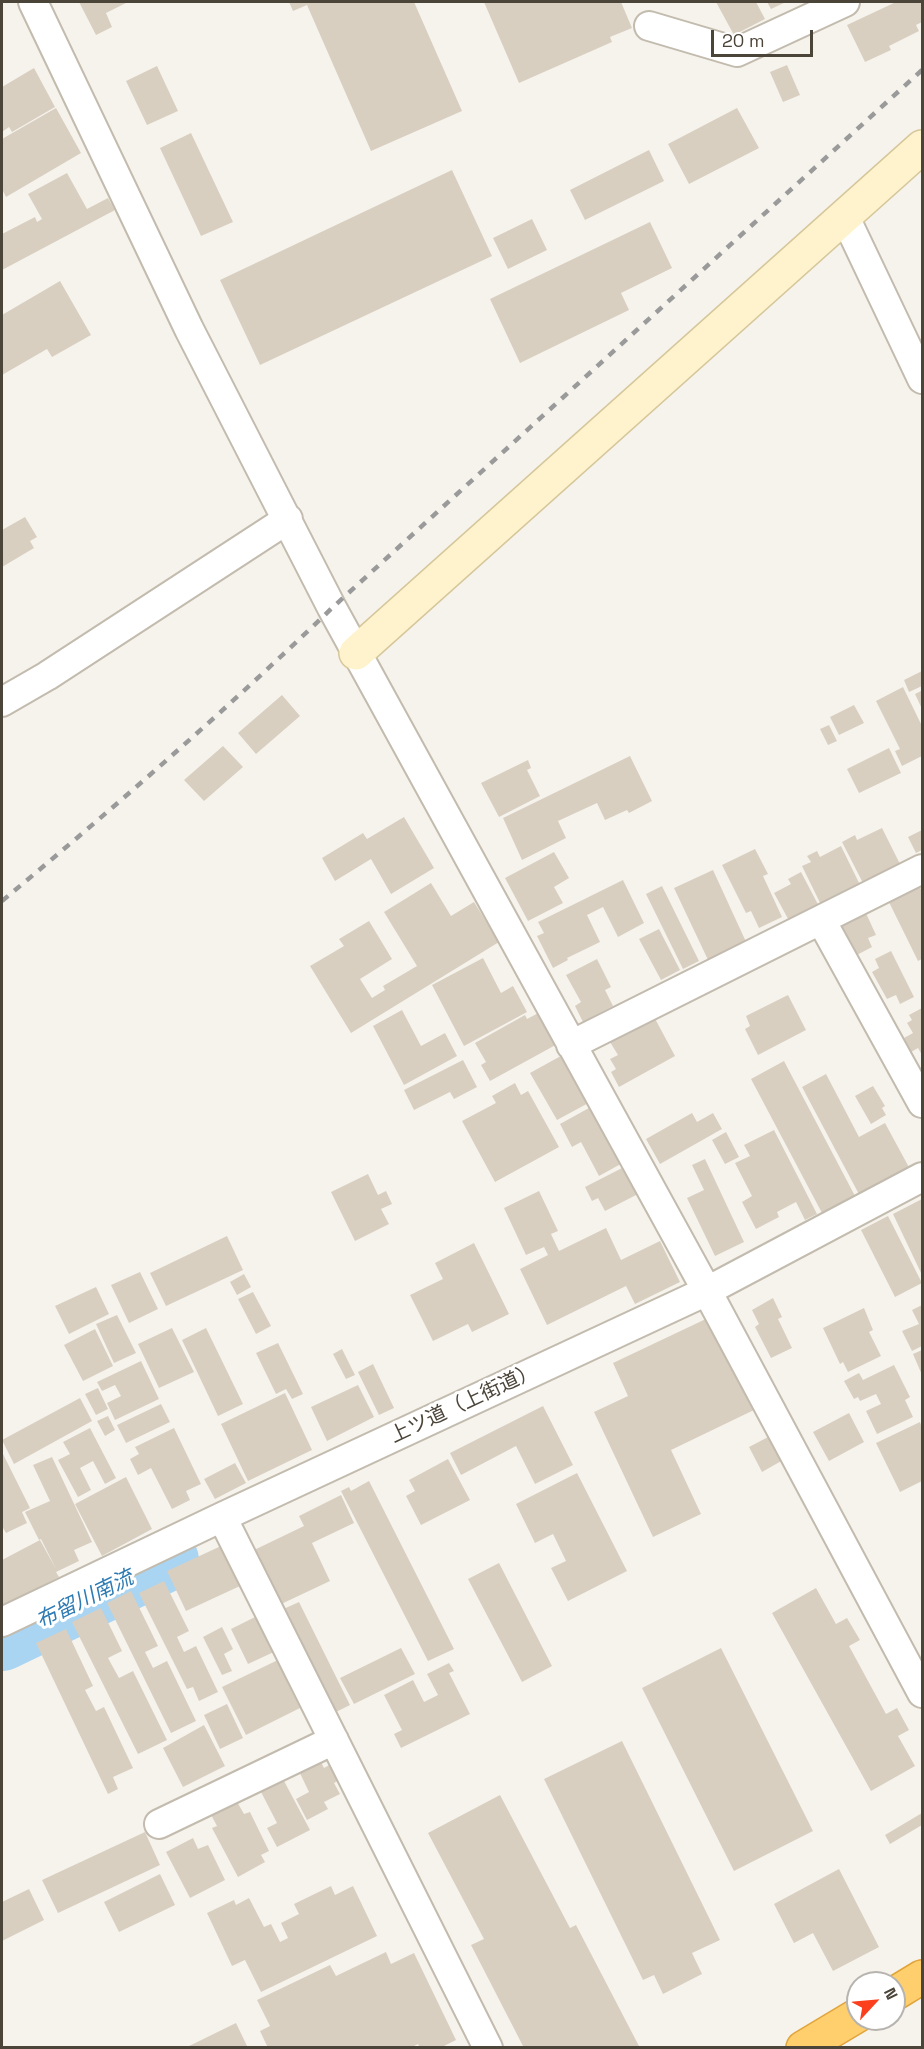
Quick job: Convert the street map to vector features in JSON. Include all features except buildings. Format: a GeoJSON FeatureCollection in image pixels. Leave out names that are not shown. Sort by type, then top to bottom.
{"type":"FeatureCollection","features":[{"type":"Feature","properties":{"kind":"highway"},"geometry":{"type":"LineString","coordinates":[[906,1987],[922,1977]]}},
{"type":"Feature","properties":{"kind":"highway"},"geometry":{"type":"LineString","coordinates":[[803,2048],[846,2022]]}},
{"type":"Feature","properties":{"kind":"street"},"geometry":{"type":"LineString","coordinates":[[33,2],[189,329],[357,653],[707,1291],[922,1693]]}},
{"type":"Feature","properties":{"kind":"street"},"geometry":{"type":"LineString","coordinates":[[649,26],[737,52],[845,2]]}},
{"type":"Feature","properties":{"kind":"street"},"geometry":{"type":"LineString","coordinates":[[357,653],[922,147]]}},
{"type":"Feature","properties":{"kind":"street"},"geometry":{"type":"LineString","coordinates":[[844,215],[922,379]]}},
{"type":"Feature","properties":{"kind":"street"},"geometry":{"type":"LineString","coordinates":[[2,702],[47,676],[288,519]]}},
{"type":"Feature","properties":{"kind":"street"},"geometry":{"type":"LineString","coordinates":[[571,1045],[922,869]]}},
{"type":"Feature","properties":{"kind":"street"},"geometry":{"type":"LineString","coordinates":[[821,920],[922,1103]]}},
{"type":"Feature","properties":{"kind":"street","name":"上ツ道（上街道）"},"geometry":{"type":"LineString","coordinates":[[2,1622],[707,1291],[922,1177]]}},
{"type":"Feature","properties":{"kind":"street"},"geometry":{"type":"LineString","coordinates":[[222,1517],[488,2048]]}},
{"type":"Feature","properties":{"kind":"street"},"geometry":{"type":"LineString","coordinates":[[159,1824],[334,1740]]}},
{"type":"Feature","properties":{"kind":"waterway","name":"布留川南流"},"geometry":{"type":"LineString","coordinates":[[2,1640],[168,1560]]}},
{"type":"Feature","properties":{"kind":"railway"},"geometry":{"type":"LineString","coordinates":[[2,901],[211,721],[922,70]]}}]}
